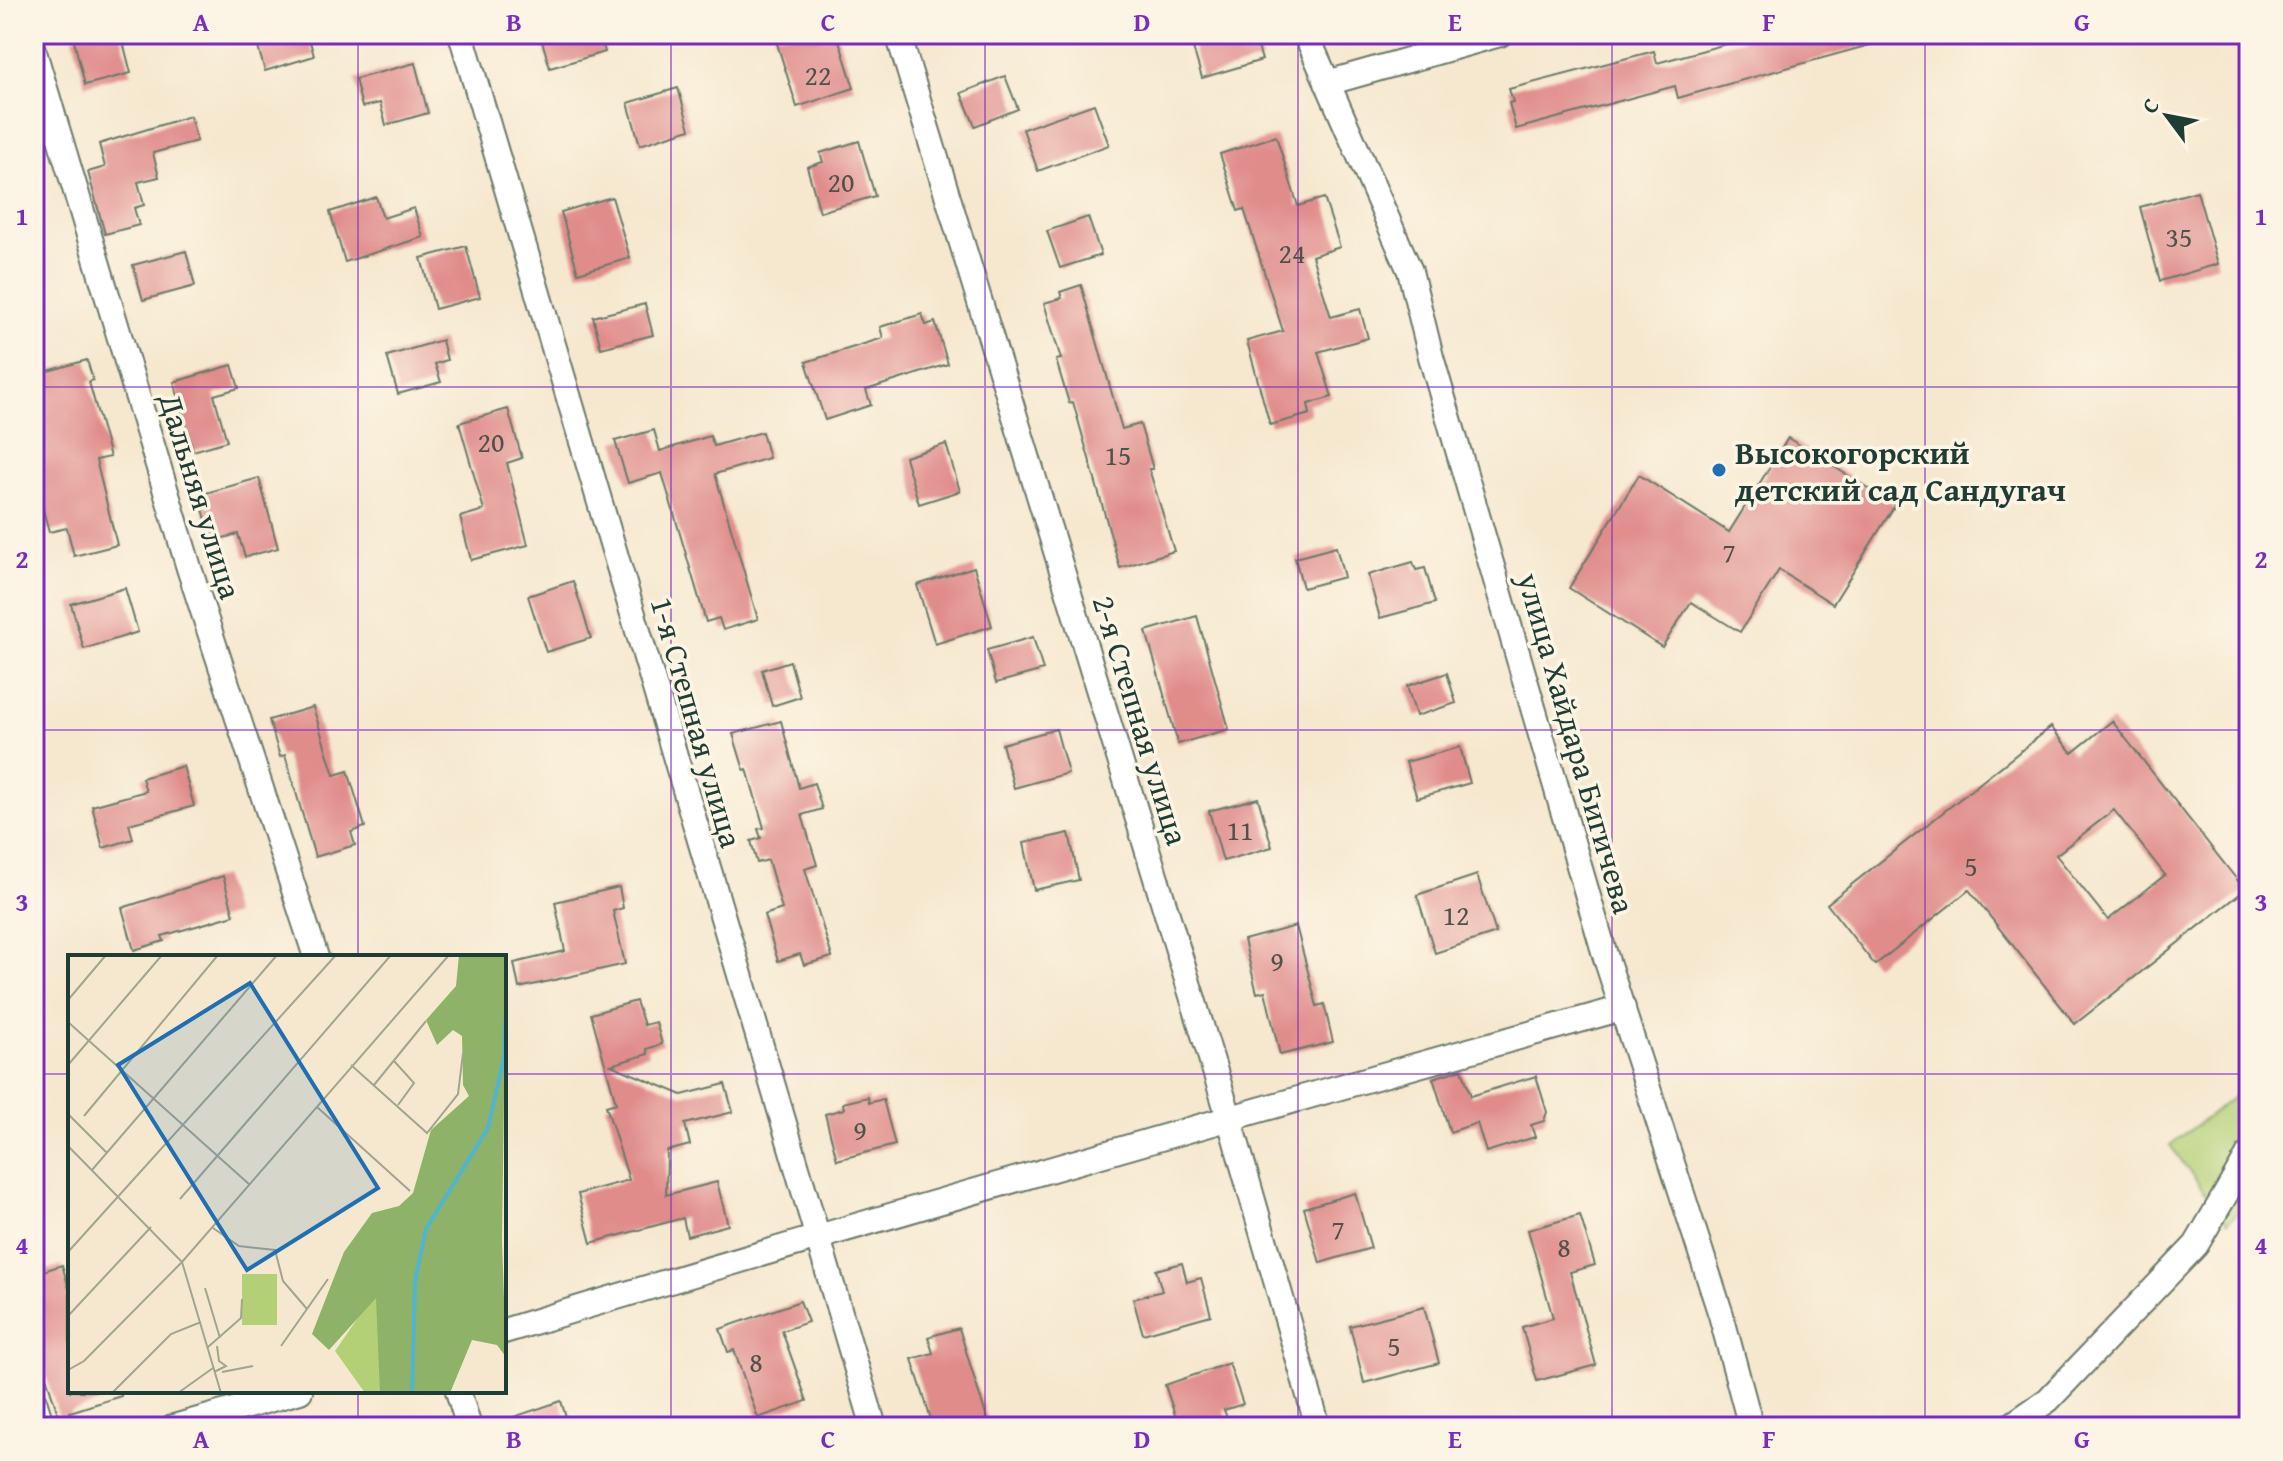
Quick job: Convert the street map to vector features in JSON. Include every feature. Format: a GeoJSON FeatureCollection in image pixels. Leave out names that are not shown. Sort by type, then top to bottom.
{"type":"FeatureCollection","features":[{"type":"Feature","properties":{"kind":"street","name":"1-я Степная улица"},"geometry":{"type":"LineString","coordinates":[[461,34],[874,1427]]}},
{"type":"Feature","properties":{"kind":"street","name":"2-я Степная улица"},"geometry":{"type":"LineString","coordinates":[[898,34],[1229,1117],[1318,1427]]}},
{"type":"Feature","properties":{"kind":"street","name":"улица Хайдара Бигичева"},"geometry":{"type":"LineString","coordinates":[[1306,34],[1410,271],[1445,403],[1623,1008],[1721,1315],[1751,1427]]}},
{"type":"Feature","properties":{"kind":"street"},"geometry":{"type":"LineString","coordinates":[[1327,83],[1500,34]]}},
{"type":"Feature","properties":{"kind":"street","name":"Дальняя улица"},"geometry":{"type":"LineString","coordinates":[[34,52],[189,568],[315,955]]}},
{"type":"Feature","properties":{"kind":"street"},"geometry":{"type":"LineString","coordinates":[[506,1330],[1229,1117],[1623,1008]]}},
{"type":"Feature","properties":{"kind":"street"},"geometry":{"type":"LineString","coordinates":[[2009,1427],[2048,1400],[2196,1245],[2249,1154]]}},
{"type":"Feature","properties":{"kind":"street"},"geometry":{"type":"LineString","coordinates":[[174,1427],[293,1393]]}},
{"type":"Feature","properties":{"kind":"street"},"geometry":{"type":"LineString","coordinates":[[459,1393],[469,1427]]}},
{"type":"Feature","properties":{"kind":"street"},"geometry":{"type":"LineString","coordinates":[[34,1401],[42,1427]]}},
{"type":"Feature","properties":{"kind":"green space"},"geometry":{"type":"Polygon","coordinates":[[[2249,1086],[2249,1205],[2227,1222],[2170,1145],[2249,1086]]]}},
{"type":"Feature","properties":{"kind":"building"},"geometry":{"type":"Polygon","coordinates":[[[121,34],[131,73],[85,85],[73,37],[121,34]]]}},
{"type":"Feature","properties":{"kind":"building"},"geometry":{"type":"Polygon","coordinates":[[[254,34],[308,34],[314,56],[265,71],[254,34]]]}},
{"type":"Feature","properties":{"kind":"building"},"geometry":{"type":"Polygon","coordinates":[[[540,34],[600,34],[605,52],[550,68],[540,34]]]}},
{"type":"Feature","properties":{"kind":"building"},"geometry":{"type":"Polygon","coordinates":[[[774,34],[837,34],[854,88],[797,107],[774,34]]]}},
{"type":"Feature","properties":{"kind":"building"},"geometry":{"type":"Polygon","coordinates":[[[1189,34],[1254,34],[1262,60],[1202,78],[1189,34]]]}},
{"type":"Feature","properties":{"kind":"building"},"geometry":{"type":"Polygon","coordinates":[[[1762,34],[1888,34],[1888,40],[1678,98],[1675,86],[1516,129],[1509,103],[1513,102],[1509,89],[1654,51],[1657,63],[1762,34]]]}},
{"type":"Feature","properties":{"kind":"building"},"geometry":{"type":"Polygon","coordinates":[[[415,63],[428,113],[386,125],[380,103],[362,107],[355,79],[415,63]]]}},
{"type":"Feature","properties":{"kind":"building"},"geometry":{"type":"Polygon","coordinates":[[[1005,76],[1018,109],[975,126],[961,93],[1005,76]]]}},
{"type":"Feature","properties":{"kind":"building"},"geometry":{"type":"Polygon","coordinates":[[[678,88],[690,129],[640,145],[628,103],[678,88]]]}},
{"type":"Feature","properties":{"kind":"building"},"geometry":{"type":"Polygon","coordinates":[[[1094,104],[1109,145],[1038,171],[1023,129],[1094,104]]]}},
{"type":"Feature","properties":{"kind":"building"},"geometry":{"type":"Polygon","coordinates":[[[190,116],[197,141],[153,153],[159,177],[138,182],[144,205],[134,208],[139,225],[105,234],[88,172],[105,167],[99,144],[190,116]]]}},
{"type":"Feature","properties":{"kind":"building"},"geometry":{"type":"Polygon","coordinates":[[[1276,136],[1298,206],[1324,198],[1340,247],[1312,256],[1331,317],[1360,309],[1368,338],[1318,352],[1332,397],[1308,404],[1310,414],[1270,425],[1247,341],[1283,331],[1244,209],[1238,211],[1220,154],[1276,136]]]}},
{"type":"Feature","properties":{"kind":"building"},"geometry":{"type":"Polygon","coordinates":[[[859,141],[875,196],[820,212],[807,167],[823,162],[820,153],[859,141]]]}},
{"type":"Feature","properties":{"kind":"building"},"geometry":{"type":"Polygon","coordinates":[[[2197,191],[2218,264],[2160,281],[2140,207],[2197,191]]]}},
{"type":"Feature","properties":{"kind":"building"},"geometry":{"type":"Polygon","coordinates":[[[376,197],[383,218],[414,208],[423,237],[345,262],[330,212],[376,197]]]}},
{"type":"Feature","properties":{"kind":"building"},"geometry":{"type":"Polygon","coordinates":[[[612,197],[630,258],[578,273],[561,212],[612,197]]]}},
{"type":"Feature","properties":{"kind":"building"},"geometry":{"type":"Polygon","coordinates":[[[1088,217],[1101,255],[1060,268],[1047,231],[1088,217]]]}},
{"type":"Feature","properties":{"kind":"building"},"geometry":{"type":"Polygon","coordinates":[[[466,246],[480,297],[435,309],[421,258],[466,246]]]}},
{"type":"Feature","properties":{"kind":"building"},"geometry":{"type":"Polygon","coordinates":[[[186,251],[195,286],[143,300],[133,265],[186,251]]]}},
{"type":"Feature","properties":{"kind":"building"},"geometry":{"type":"Polygon","coordinates":[[[1081,285],[1122,429],[1140,424],[1153,469],[1149,469],[1174,551],[1120,568],[1073,402],[1069,403],[1056,360],[1061,359],[1044,303],[1062,298],[1060,292],[1081,285]]]}},
{"type":"Feature","properties":{"kind":"building"},"geometry":{"type":"Polygon","coordinates":[[[645,304],[653,335],[601,348],[593,317],[645,304]]]}},
{"type":"Feature","properties":{"kind":"building"},"geometry":{"type":"Polygon","coordinates":[[[922,314],[926,325],[935,322],[948,364],[866,390],[871,405],[825,420],[806,362],[883,338],[880,327],[922,314]]]}},
{"type":"Feature","properties":{"kind":"building"},"geometry":{"type":"Polygon","coordinates":[[[442,340],[447,360],[435,364],[441,382],[398,394],[387,356],[442,340]]]}},
{"type":"Feature","properties":{"kind":"building"},"geometry":{"type":"Polygon","coordinates":[[[87,360],[93,380],[89,382],[110,457],[96,460],[117,545],[74,556],[67,528],[49,532],[39,494],[34,495],[34,375],[87,360]]]}},
{"type":"Feature","properties":{"kind":"building"},"geometry":{"type":"Polygon","coordinates":[[[232,365],[239,388],[214,395],[227,441],[193,451],[174,382],[232,365]]]}},
{"type":"Feature","properties":{"kind":"building"},"geometry":{"type":"Polygon","coordinates":[[[508,409],[522,458],[507,463],[528,545],[471,560],[460,517],[484,510],[459,423],[508,409]]]}},
{"type":"Feature","properties":{"kind":"building"},"geometry":{"type":"Polygon","coordinates":[[[654,430],[660,451],[710,436],[714,446],[762,432],[769,458],[715,474],[758,619],[723,630],[719,618],[706,622],[662,473],[628,483],[615,441],[654,430]]]}},
{"type":"Feature","properties":{"kind":"building"},"geometry":{"type":"Polygon","coordinates":[[[1788,438],[1895,505],[1833,604],[1779,570],[1740,632],[1691,602],[1662,647],[1569,588],[1639,475],[1729,532],[1788,438]]]}},
{"type":"Feature","properties":{"kind":"building"},"geometry":{"type":"Polygon","coordinates":[[[946,444],[960,491],[919,504],[905,457],[946,444]]]}},
{"type":"Feature","properties":{"kind":"building"},"geometry":{"type":"Polygon","coordinates":[[[259,478],[278,548],[245,557],[238,534],[212,541],[199,495],[259,478]]]}},
{"type":"Feature","properties":{"kind":"building"},"geometry":{"type":"Polygon","coordinates":[[[1336,547],[1344,577],[1303,588],[1295,558],[1336,547]]]}},
{"type":"Feature","properties":{"kind":"building"},"geometry":{"type":"Polygon","coordinates":[[[1413,562],[1416,570],[1425,568],[1435,603],[1380,618],[1368,575],[1413,562]]]}},
{"type":"Feature","properties":{"kind":"building"},"geometry":{"type":"Polygon","coordinates":[[[974,567],[992,626],[935,644],[917,585],[974,567]]]}},
{"type":"Feature","properties":{"kind":"building"},"geometry":{"type":"Polygon","coordinates":[[[573,581],[591,638],[546,652],[528,596],[573,581]]]}},
{"type":"Feature","properties":{"kind":"building"},"geometry":{"type":"Polygon","coordinates":[[[125,588],[138,632],[84,649],[71,604],[125,588]]]}},
{"type":"Feature","properties":{"kind":"building"},"geometry":{"type":"Polygon","coordinates":[[[1197,616],[1229,729],[1178,744],[1146,631],[1197,616]]]}},
{"type":"Feature","properties":{"kind":"building"},"geometry":{"type":"Polygon","coordinates":[[[1033,637],[1043,670],[996,683],[987,650],[1033,637]]]}},
{"type":"Feature","properties":{"kind":"building"},"geometry":{"type":"Polygon","coordinates":[[[790,661],[800,697],[772,706],[762,670],[790,661]]]}},
{"type":"Feature","properties":{"kind":"building"},"geometry":{"type":"Polygon","coordinates":[[[1447,673],[1456,703],[1416,716],[1407,686],[1447,673]]]}},
{"type":"Feature","properties":{"kind":"building"},"geometry":{"type":"Polygon","coordinates":[[[313,707],[334,775],[348,771],[365,827],[351,832],[355,845],[315,857],[285,755],[280,757],[269,720],[313,707]]]}},
{"type":"Feature","properties":{"kind":"building"},"geometry":{"type":"Polygon","coordinates":[[[781,721],[799,788],[814,783],[822,809],[802,815],[817,865],[805,869],[832,957],[804,965],[800,954],[778,961],[764,915],[782,909],[768,860],[757,863],[751,841],[761,838],[758,829],[764,828],[733,734],[781,721]]]}},
{"type":"Feature","properties":{"kind":"building"},"geometry":{"type":"Polygon","coordinates":[[[2112,721],[2245,890],[2075,1024],[1969,890],[1875,965],[1827,904],[2051,727],[2072,753],[2112,721]],[[2114,810],[2056,855],[2108,920],[2165,875],[2114,810]]]}},
{"type":"Feature","properties":{"kind":"building"},"geometry":{"type":"Polygon","coordinates":[[[1056,729],[1068,773],[1014,788],[1002,744],[1056,729]]]}},
{"type":"Feature","properties":{"kind":"building"},"geometry":{"type":"Polygon","coordinates":[[[1460,747],[1470,783],[1417,798],[1406,762],[1460,747]]]}},
{"type":"Feature","properties":{"kind":"building"},"geometry":{"type":"Polygon","coordinates":[[[183,766],[194,806],[129,824],[133,839],[103,848],[92,806],[146,791],[142,778],[183,766]]]}},
{"type":"Feature","properties":{"kind":"building"},"geometry":{"type":"Polygon","coordinates":[[[1258,798],[1272,847],[1223,861],[1209,811],[1258,798]]]}},
{"type":"Feature","properties":{"kind":"building"},"geometry":{"type":"Polygon","coordinates":[[[1069,833],[1079,880],[1034,890],[1024,843],[1069,833]]]}},
{"type":"Feature","properties":{"kind":"building"},"geometry":{"type":"Polygon","coordinates":[[[1477,875],[1496,933],[1435,953],[1417,895],[1477,875]]]}},
{"type":"Feature","properties":{"kind":"building"},"geometry":{"type":"Polygon","coordinates":[[[223,876],[234,915],[162,936],[164,941],[134,950],[122,908],[223,876]]]}},
{"type":"Feature","properties":{"kind":"building"},"geometry":{"type":"Polygon","coordinates":[[[619,887],[623,908],[613,911],[625,964],[519,988],[514,963],[565,951],[555,902],[619,887]]]}},
{"type":"Feature","properties":{"kind":"building"},"geometry":{"type":"Polygon","coordinates":[[[1296,926],[1317,1006],[1324,1004],[1333,1042],[1280,1055],[1265,991],[1257,993],[1244,940],[1296,926]]]}},
{"type":"Feature","properties":{"kind":"building"},"geometry":{"type":"Polygon","coordinates":[[[636,1001],[644,1025],[656,1022],[662,1044],[647,1049],[648,1054],[611,1065],[682,1095],[725,1084],[733,1112],[685,1124],[690,1145],[667,1151],[666,1195],[717,1182],[728,1225],[687,1236],[683,1218],[591,1243],[578,1194],[629,1180],[606,1106],[616,1103],[591,1014],[636,1001]]]}},
{"type":"Feature","properties":{"kind":"building"},"geometry":{"type":"Polygon","coordinates":[[[1462,1069],[1471,1096],[1536,1076],[1547,1112],[1544,1121],[1531,1125],[1535,1137],[1486,1152],[1477,1123],[1450,1132],[1433,1078],[1462,1069]]]}},
{"type":"Feature","properties":{"kind":"building"},"geometry":{"type":"Polygon","coordinates":[[[868,1097],[869,1103],[883,1099],[895,1145],[837,1160],[825,1114],[844,1109],[843,1103],[868,1097]]]}},
{"type":"Feature","properties":{"kind":"building"},"geometry":{"type":"Polygon","coordinates":[[[1355,1193],[1371,1248],[1320,1263],[1304,1208],[1355,1193]]]}},
{"type":"Feature","properties":{"kind":"building"},"geometry":{"type":"Polygon","coordinates":[[[1580,1215],[1595,1265],[1570,1272],[1596,1365],[1537,1381],[1522,1327],[1553,1318],[1528,1230],[1580,1215]]]}},
{"type":"Feature","properties":{"kind":"building"},"geometry":{"type":"Polygon","coordinates":[[[1182,1263],[1187,1282],[1201,1278],[1211,1315],[1143,1334],[1133,1299],[1162,1291],[1156,1270],[1182,1263]]]}},
{"type":"Feature","properties":{"kind":"building"},"geometry":{"type":"Polygon","coordinates":[[[62,1265],[68,1285],[68,1393],[121,1393],[121,1396],[70,1412],[70,1427],[62,1427],[34,1338],[34,1274],[62,1265]]]}},
{"type":"Feature","properties":{"kind":"building"},"geometry":{"type":"Polygon","coordinates":[[[800,1301],[808,1322],[782,1331],[807,1401],[758,1418],[734,1350],[728,1352],[720,1329],[800,1301]]]}},
{"type":"Feature","properties":{"kind":"building"},"geometry":{"type":"Polygon","coordinates":[[[1424,1307],[1439,1363],[1364,1383],[1350,1326],[1424,1307]]]}},
{"type":"Feature","properties":{"kind":"building"},"geometry":{"type":"Polygon","coordinates":[[[959,1328],[990,1427],[933,1427],[912,1359],[933,1353],[928,1337],[959,1328]]]}},
{"type":"Feature","properties":{"kind":"building"},"geometry":{"type":"Polygon","coordinates":[[[1229,1363],[1243,1404],[1224,1410],[1228,1421],[1210,1427],[1179,1427],[1165,1385],[1229,1363]]]}},
{"type":"Feature","properties":{"kind":"building"},"geometry":{"type":"Polygon","coordinates":[[[561,1401],[569,1427],[497,1427],[496,1423],[561,1401]]]}},
{"type":"Feature","properties":{"kind":"place","name":"Высокогорский детский сад Сандугач"},"geometry":{"type":"Point","coordinates":[1719,470]}}]}
